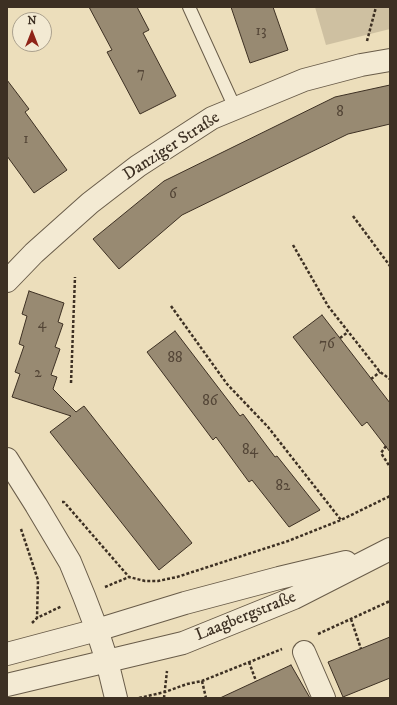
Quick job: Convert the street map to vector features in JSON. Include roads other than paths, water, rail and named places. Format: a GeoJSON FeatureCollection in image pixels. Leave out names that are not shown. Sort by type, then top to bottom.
{"type":"FeatureCollection","features":[{"type":"Feature","properties":{"kind":"street","name":"Danziger Straße"},"geometry":{"type":"LineString","coordinates":[[7,282],[34,253],[90,203],[138,166],[212,118],[304,80],[361,65],[390,60]]}},
{"type":"Feature","properties":{"kind":"street"},"geometry":{"type":"LineString","coordinates":[[7,459],[70,562],[97,630],[107,661],[116,698]]}},
{"type":"Feature","properties":{"kind":"street","name":"Laagbergstraße"},"geometry":{"type":"LineString","coordinates":[[7,654],[97,630],[185,603],[384,552]]}},
{"type":"Feature","properties":{"kind":"street","name":"Laagbergstraße"},"geometry":{"type":"LineString","coordinates":[[7,685],[182,643],[294,598],[384,552]]}},
{"type":"Feature","properties":{"kind":"street"},"geometry":{"type":"LineString","coordinates":[[302,645],[324,698]]}},
{"type":"Feature","properties":{"kind":"lane"},"geometry":{"type":"LineString","coordinates":[[189,7],[235,108]]}}]}
